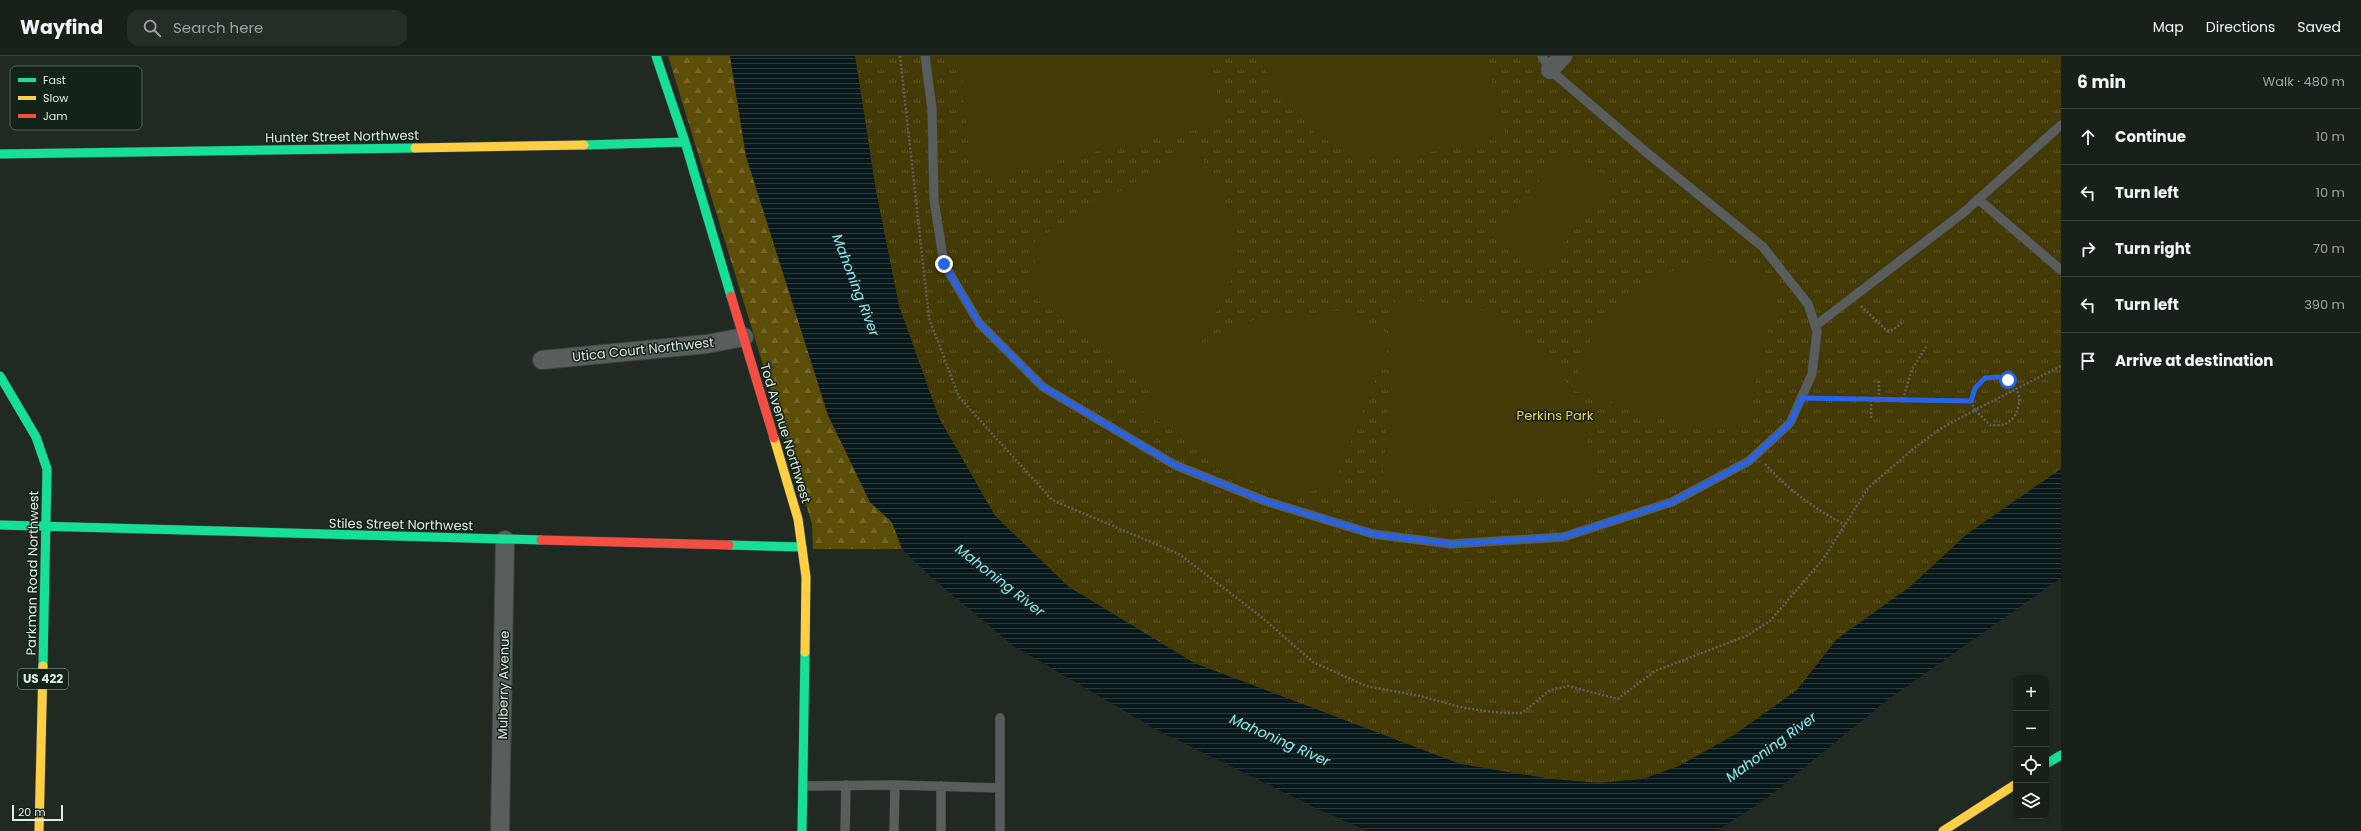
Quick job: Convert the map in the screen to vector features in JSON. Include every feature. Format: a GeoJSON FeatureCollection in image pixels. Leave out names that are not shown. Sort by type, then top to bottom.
{"type":"FeatureCollection","features":[{"type":"Feature","properties":{"kind":"street","name":"Tod Avenue Northwest"},"geometry":{"type":"LineString","coordinates":[[656,56],[685,142],[798,518],[806,577],[802,831]]}},
{"type":"Feature","properties":{"kind":"street"},"geometry":{"type":"LineString","coordinates":[[1546,63],[1563,56]]}},
{"type":"Feature","properties":{"kind":"street","name":"Hunter Street Northwest"},"geometry":{"type":"LineString","coordinates":[[0,154],[648,144],[685,142]]}},
{"type":"Feature","properties":{"kind":"street","name":"Utica Court Northwest"},"geometry":{"type":"LineString","coordinates":[[542,360],[707,344],[744,337]]}},
{"type":"Feature","properties":{"kind":"street","name":"Parkman Road Northwest"},"geometry":{"type":"LineString","coordinates":[[0,376],[36,437],[44,455],[47,469],[40,831]]}},
{"type":"Feature","properties":{"kind":"street","name":"Stiles Street Northwest"},"geometry":{"type":"LineString","coordinates":[[0,525],[47,528],[802,547]]}},
{"type":"Feature","properties":{"kind":"street","name":"Mulberry Avenue"},"geometry":{"type":"LineString","coordinates":[[500,831],[505,540]]}},
{"type":"Feature","properties":{"kind":"street"},"geometry":{"type":"LineString","coordinates":[[2049,762],[2061,754]]}},
{"type":"Feature","properties":{"kind":"street"},"geometry":{"type":"LineString","coordinates":[[1943,831],[2013,786]]}},
{"type":"Feature","properties":{"kind":"lane"},"geometry":{"type":"LineString","coordinates":[[925,56],[932,109],[934,200],[944,264],[979,323],[1043,387],[1175,465],[1265,501],[1373,534],[1451,544],[1562,537],[1672,502],[1749,461],[1790,423],[1812,374],[1817,331],[1808,304],[1763,247],[1646,152],[1546,63]]}},
{"type":"Feature","properties":{"kind":"lane"},"geometry":{"type":"LineString","coordinates":[[1815,326],[1853,298],[1914,249],[1964,213],[2061,125]]}},
{"type":"Feature","properties":{"kind":"lane"},"geometry":{"type":"LineString","coordinates":[[1978,199],[2061,270]]}},
{"type":"Feature","properties":{"kind":"lane"},"geometry":{"type":"LineString","coordinates":[[1000,718],[1000,831]]}},
{"type":"Feature","properties":{"kind":"lane"},"geometry":{"type":"LineString","coordinates":[[845,831],[846,785]]}},
{"type":"Feature","properties":{"kind":"lane"},"geometry":{"type":"LineString","coordinates":[[802,786],[895,785],[1000,788]]}},
{"type":"Feature","properties":{"kind":"lane"},"geometry":{"type":"LineString","coordinates":[[894,831],[895,785]]}},
{"type":"Feature","properties":{"kind":"lane"},"geometry":{"type":"LineString","coordinates":[[940,831],[941,786]]}},
{"type":"Feature","properties":{"kind":"path"},"geometry":{"type":"LineString","coordinates":[[900,56],[928,318],[960,397],[1052,500],[1179,554],[1259,615],[1313,662],[1366,686],[1420,696],[1464,708],[1501,713],[1522,713],[1550,690],[1568,686],[1618,699],[1655,671],[1746,636],[1770,621],[1824,558],[1868,488],[1888,470],[1940,429],[2061,366]]}},
{"type":"Feature","properties":{"kind":"path"},"geometry":{"type":"LineString","coordinates":[[1853,298],[1887,332],[1893,330],[1903,322]]}},
{"type":"Feature","properties":{"kind":"path"},"geometry":{"type":"LineString","coordinates":[[1903,399],[1912,369],[1926,347]]}},
{"type":"Feature","properties":{"kind":"path"},"geometry":{"type":"LineString","coordinates":[[1998,377],[2008,380],[2017,389],[2021,402],[2016,415],[2005,424],[1990,425],[1980,418],[1971,401],[1975,388],[1985,378],[1998,377]]}},
{"type":"Feature","properties":{"kind":"path"},"geometry":{"type":"LineString","coordinates":[[1879,381],[1879,399]]}},
{"type":"Feature","properties":{"kind":"path"},"geometry":{"type":"LineString","coordinates":[[1802,398],[1971,401]]}},
{"type":"Feature","properties":{"kind":"path"},"geometry":{"type":"LineString","coordinates":[[1871,399],[1871,418]]}},
{"type":"Feature","properties":{"kind":"path"},"geometry":{"type":"LineString","coordinates":[[1760,459],[1788,489],[1812,507],[1845,525]]}},
{"type":"Feature","properties":{"kind":"green space"},"geometry":{"type":"Polygon","coordinates":[[[668,56],[730,56],[746,156],[828,415],[870,502],[892,522],[902,549],[813,549],[812,524],[668,56]]]}},
{"type":"Feature","properties":{"kind":"green space","name":"Perkins Park"},"geometry":{"type":"Polygon","coordinates":[[[855,56],[2061,56],[2061,469],[1967,534],[1911,586],[1837,639],[1797,690],[1734,735],[1679,766],[1643,779],[1599,783],[1551,779],[1460,764],[1194,663],[1069,587],[995,516],[939,418],[899,306],[876,191],[855,56]]]}},
{"type":"Feature","properties":{"kind":"green space"},"geometry":{"type":"Polygon","coordinates":[[[960,56],[1208,56],[1225,123],[996,174],[969,155],[960,56]]]}},
{"type":"Feature","properties":{"kind":"green space"},"geometry":{"type":"Polygon","coordinates":[[[1256,56],[1486,56],[1506,137],[1431,152],[1359,155],[1319,137],[1284,97],[1256,56]]]}},
{"type":"Feature","properties":{"kind":"green space"},"geometry":{"type":"Polygon","coordinates":[[[1567,147],[1613,184],[1538,274],[1493,237],[1567,147]]]}},
{"type":"Feature","properties":{"kind":"green space"},"geometry":{"type":"Polygon","coordinates":[[[1194,148],[1216,178],[1237,234],[1228,292],[1196,347],[1258,318],[1346,310],[1392,336],[1395,297],[1485,311],[1554,363],[1571,390],[1594,333],[1647,281],[1703,259],[1780,278],[1746,423],[1709,432],[1572,390],[1580,405],[1599,492],[1412,507],[1383,484],[1392,338],[1333,487],[1278,497],[1137,408],[1157,387],[1033,296],[1036,240],[1194,148]]]}},
{"type":"Feature","properties":{"kind":"water","name":"Mahoning River"},"geometry":{"type":"Polygon","coordinates":[[[730,56],[855,56],[876,191],[899,306],[939,418],[995,516],[1069,587],[1194,663],[1460,764],[1551,779],[1599,783],[1643,779],[1679,766],[1734,735],[1797,690],[1837,639],[1911,586],[1967,534],[2061,469],[2061,578],[1886,701],[1766,799],[1717,831],[1368,831],[1322,811],[1155,729],[1012,645],[931,577],[902,549],[892,522],[870,502],[828,415],[746,156],[730,56]]]}},
{"type":"Feature","properties":{"kind":"traffic: fast"},"geometry":{"type":"LineString","coordinates":[[656,56],[685,142],[731,296]]}},
{"type":"Feature","properties":{"kind":"traffic: fast"},"geometry":{"type":"LineString","coordinates":[[584,145],[685,142]]}},
{"type":"Feature","properties":{"kind":"traffic: fast"},"geometry":{"type":"LineString","coordinates":[[0,154],[415,148]]}},
{"type":"Feature","properties":{"kind":"traffic: fast"},"geometry":{"type":"LineString","coordinates":[[0,376],[36,437],[47,469],[43,666]]}},
{"type":"Feature","properties":{"kind":"traffic: fast"},"geometry":{"type":"LineString","coordinates":[[0,525],[541,540]]}},
{"type":"Feature","properties":{"kind":"traffic: fast"},"geometry":{"type":"LineString","coordinates":[[729,545],[802,547]]}},
{"type":"Feature","properties":{"kind":"traffic: fast"},"geometry":{"type":"LineString","coordinates":[[802,831],[805,652]]}},
{"type":"Feature","properties":{"kind":"traffic: fast"},"geometry":{"type":"LineString","coordinates":[[2049,762],[2061,755]]}},
{"type":"Feature","properties":{"kind":"traffic: slow"},"geometry":{"type":"LineString","coordinates":[[415,148],[584,145]]}},
{"type":"Feature","properties":{"kind":"traffic: slow"},"geometry":{"type":"LineString","coordinates":[[774,438],[798,519],[806,577],[805,652]]}},
{"type":"Feature","properties":{"kind":"traffic: slow"},"geometry":{"type":"LineString","coordinates":[[39,831],[43,666]]}},
{"type":"Feature","properties":{"kind":"traffic: slow"},"geometry":{"type":"LineString","coordinates":[[1943,831],[2013,786]]}},
{"type":"Feature","properties":{"kind":"traffic: jam"},"geometry":{"type":"LineString","coordinates":[[731,296],[774,438]]}},
{"type":"Feature","properties":{"kind":"traffic: jam"},"geometry":{"type":"LineString","coordinates":[[541,540],[729,545]]}},
{"type":"Feature","properties":{"kind":"route"},"geometry":{"type":"LineString","coordinates":[[944,264],[979,323],[1043,387],[1175,465],[1265,501],[1373,534],[1451,544],[1562,537],[1672,502],[1749,461],[1790,423],[1802,398],[1971,401],[1975,388],[1979,382],[1985,378],[1998,377],[2008,380]]}}]}
